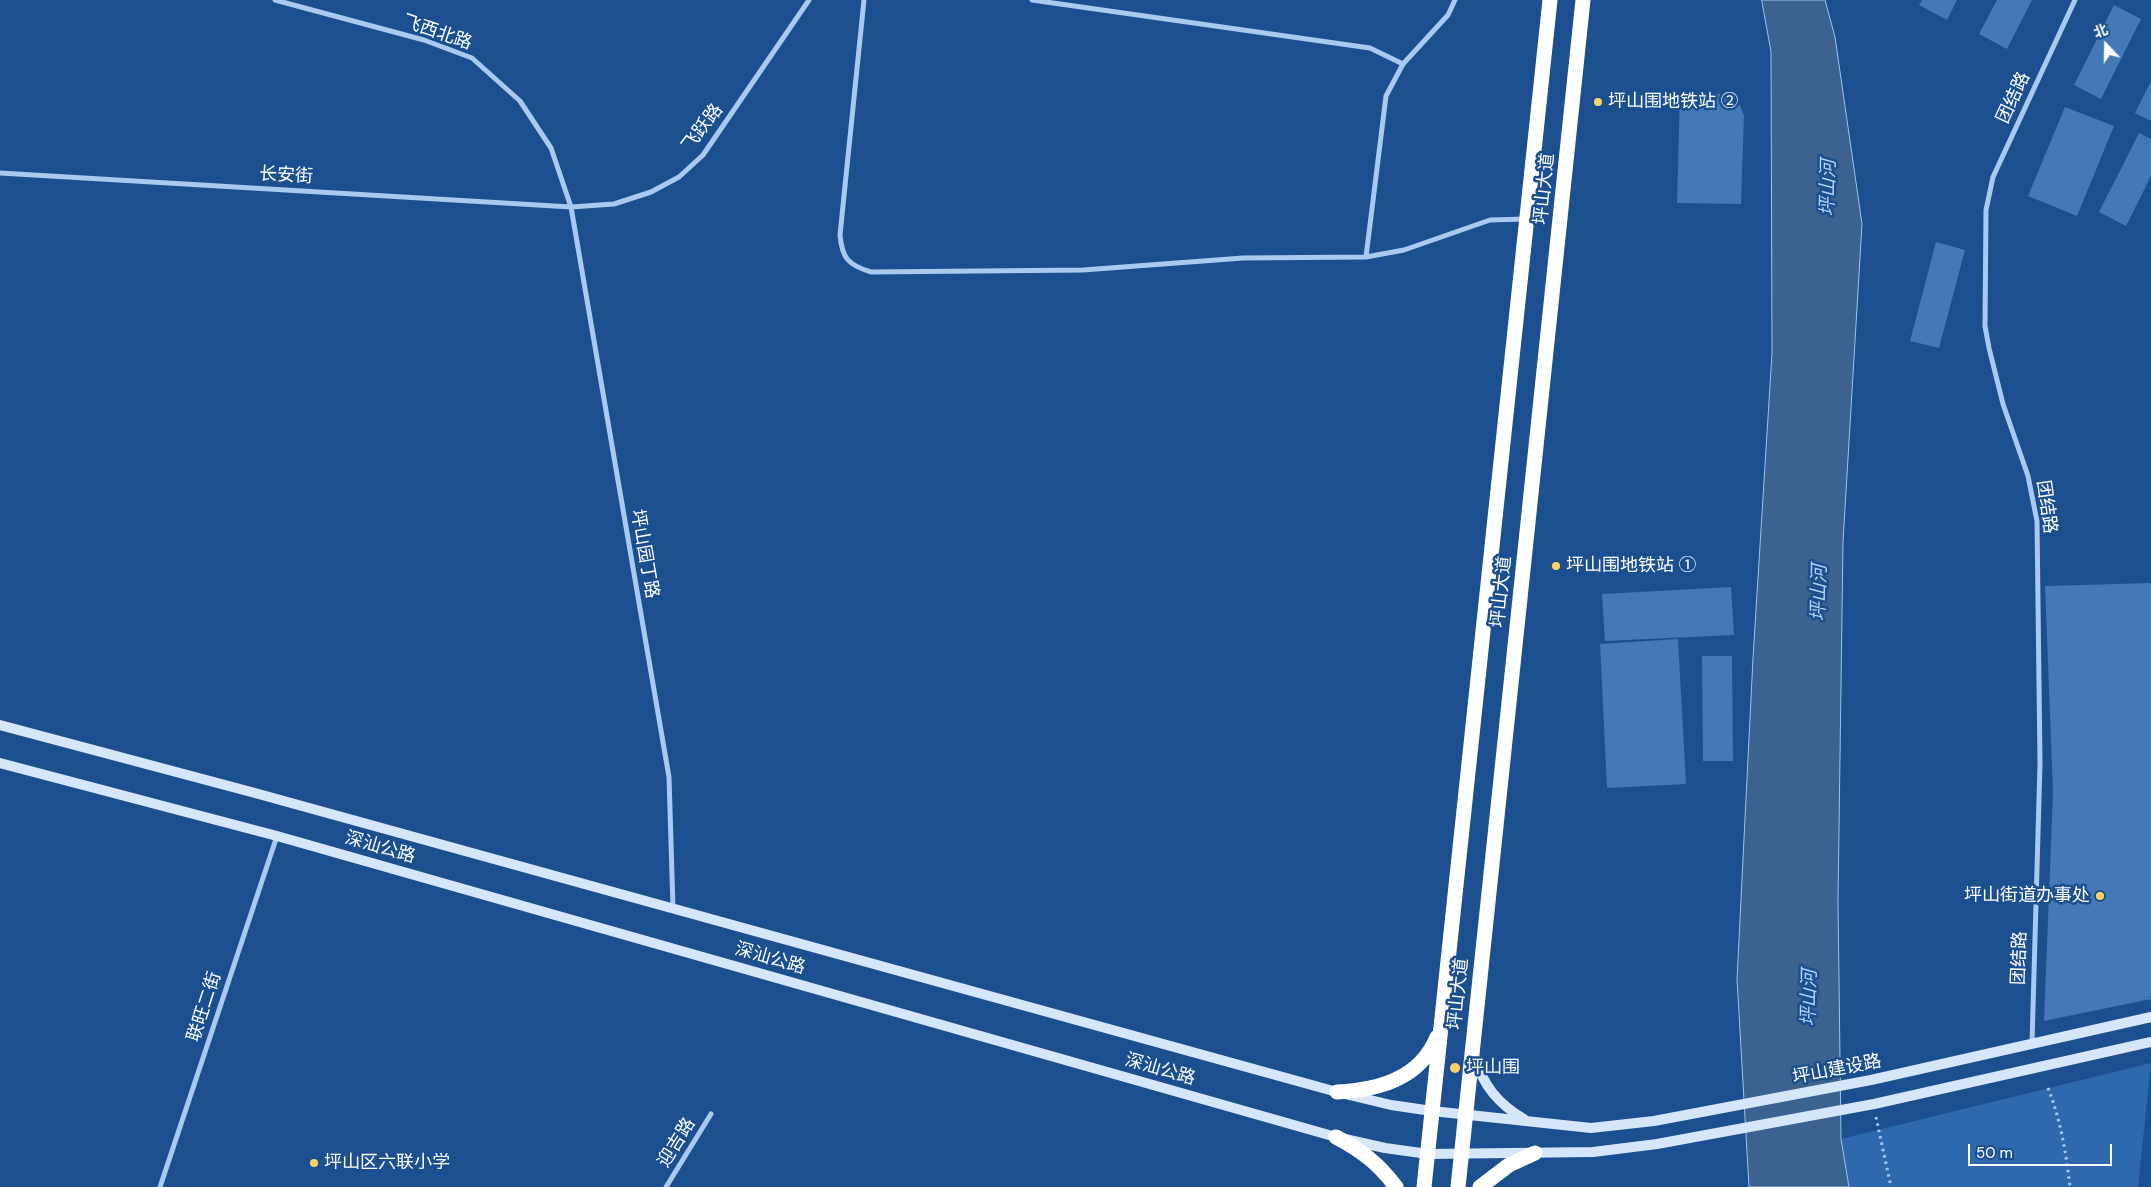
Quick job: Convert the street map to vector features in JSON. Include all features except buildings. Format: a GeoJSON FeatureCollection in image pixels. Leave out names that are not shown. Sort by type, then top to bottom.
{"type":"FeatureCollection","features":[{"type":"Feature","properties":{"kind":"highway","name":"坪山大道"},"geometry":{"type":"LineString","coordinates":[[1424,1187],[1550,0]]}},
{"type":"Feature","properties":{"kind":"highway","name":"坪山大道"},"geometry":{"type":"LineString","coordinates":[[1458,1187],[1583,0]]}},
{"type":"Feature","properties":{"kind":"highway"},"geometry":{"type":"LineString","coordinates":[[1337,1092],[1366,1091],[1391,1084],[1411,1072],[1425,1057],[1436,1039],[1442,1018]]}},
{"type":"Feature","properties":{"kind":"highway"},"geometry":{"type":"LineString","coordinates":[[1336,1137],[1362,1151],[1383,1169],[1396,1187]]}},
{"type":"Feature","properties":{"kind":"highway"},"geometry":{"type":"LineString","coordinates":[[1480,1187],[1509,1165],[1536,1153]]}},
{"type":"Feature","properties":{"kind":"main road","name":"深汕公路"},"geometry":{"type":"LineString","coordinates":[[0,725],[246,790],[1337,1092],[1391,1105],[1527,1121]]}},
{"type":"Feature","properties":{"kind":"main road","name":"深汕公路"},"geometry":{"type":"LineString","coordinates":[[0,763],[277,836],[1336,1137],[1385,1148],[1428,1154],[1536,1153]]}},
{"type":"Feature","properties":{"kind":"main road","name":"坪山建设路"},"geometry":{"type":"LineString","coordinates":[[1527,1121],[1591,1128],[1654,1121],[1871,1080],[2151,1017]]}},
{"type":"Feature","properties":{"kind":"main road"},"geometry":{"type":"LineString","coordinates":[[1536,1153],[1593,1152],[1657,1144],[1874,1104],[2151,1042]]}},
{"type":"Feature","properties":{"kind":"main road"},"geometry":{"type":"LineString","coordinates":[[1472,1051],[1480,1075],[1493,1096],[1507,1109],[1527,1121]]}},
{"type":"Feature","properties":{"kind":"street","name":"飞西北路"},"geometry":{"type":"LineString","coordinates":[[275,0],[424,40],[472,58],[520,101],[551,148],[571,207]]}},
{"type":"Feature","properties":{"kind":"street","name":"飞跃路"},"geometry":{"type":"LineString","coordinates":[[571,207],[614,204],[651,192],[679,177],[703,155],[810,0]]}},
{"type":"Feature","properties":{"kind":"street"},"geometry":{"type":"LineString","coordinates":[[864,0],[840,235],[841,251],[853,266],[870,272],[1083,270],[1243,258],[1366,257],[1404,250],[1490,220],[1526,219]]}},
{"type":"Feature","properties":{"kind":"street"},"geometry":{"type":"LineString","coordinates":[[1032,0],[1370,48],[1403,64]]}},
{"type":"Feature","properties":{"kind":"street"},"geometry":{"type":"LineString","coordinates":[[1366,257],[1386,96],[1403,64],[1448,15],[1455,0]]}},
{"type":"Feature","properties":{"kind":"street","name":"团结路"},"geometry":{"type":"LineString","coordinates":[[2032,1043],[2040,764],[2037,521],[2028,476],[2003,404],[1985,326],[1986,210],[1993,177],[2076,0]]}},
{"type":"Feature","properties":{"kind":"street","name":"长安街"},"geometry":{"type":"LineString","coordinates":[[0,173],[571,207]]}},
{"type":"Feature","properties":{"kind":"street","name":"坪山园丁路"},"geometry":{"type":"LineString","coordinates":[[571,207],[668,778],[674,909]]}},
{"type":"Feature","properties":{"kind":"street","name":"联旺二街"},"geometry":{"type":"LineString","coordinates":[[160,1187],[277,836]]}},
{"type":"Feature","properties":{"kind":"street","name":"迎吉路"},"geometry":{"type":"LineString","coordinates":[[666,1187],[711,1114]]}},
{"type":"Feature","properties":{"kind":"path"},"geometry":{"type":"LineString","coordinates":[[2048,1088],[2057,1111],[2066,1151],[2070,1187]]}},
{"type":"Feature","properties":{"kind":"path"},"geometry":{"type":"LineString","coordinates":[[1874,1104],[1891,1187]]}},
{"type":"Feature","properties":{"kind":"shaded area"},"geometry":{"type":"Polygon","coordinates":[[[2151,1063],[2138,1187],[1849,1187],[1841,1139],[2151,1063]]]}},
{"type":"Feature","properties":{"kind":"water","name":"坪山河"},"geometry":{"type":"Polygon","coordinates":[[[1762,0],[1825,0],[1835,37],[1862,224],[1843,542],[1838,900],[1841,1139],[1849,1187],[1749,1187],[1737,979],[1753,658],[1772,353],[1771,52],[1762,0]]]}},
{"type":"Feature","properties":{"kind":"place","name":"坪山围地铁站 ②"},"geometry":{"type":"Point","coordinates":[1598,102]}},
{"type":"Feature","properties":{"kind":"place","name":"坪山围地铁站 ①"},"geometry":{"type":"Point","coordinates":[1556,566]}},
{"type":"Feature","properties":{"kind":"place","name":"坪山街道办事处"},"geometry":{"type":"Point","coordinates":[2100,896]}},
{"type":"Feature","properties":{"kind":"place","name":"坪山围"},"geometry":{"type":"Point","coordinates":[1455,1068]}},
{"type":"Feature","properties":{"kind":"place","name":"坪山区六联小学"},"geometry":{"type":"Point","coordinates":[314,1163]}}]}
